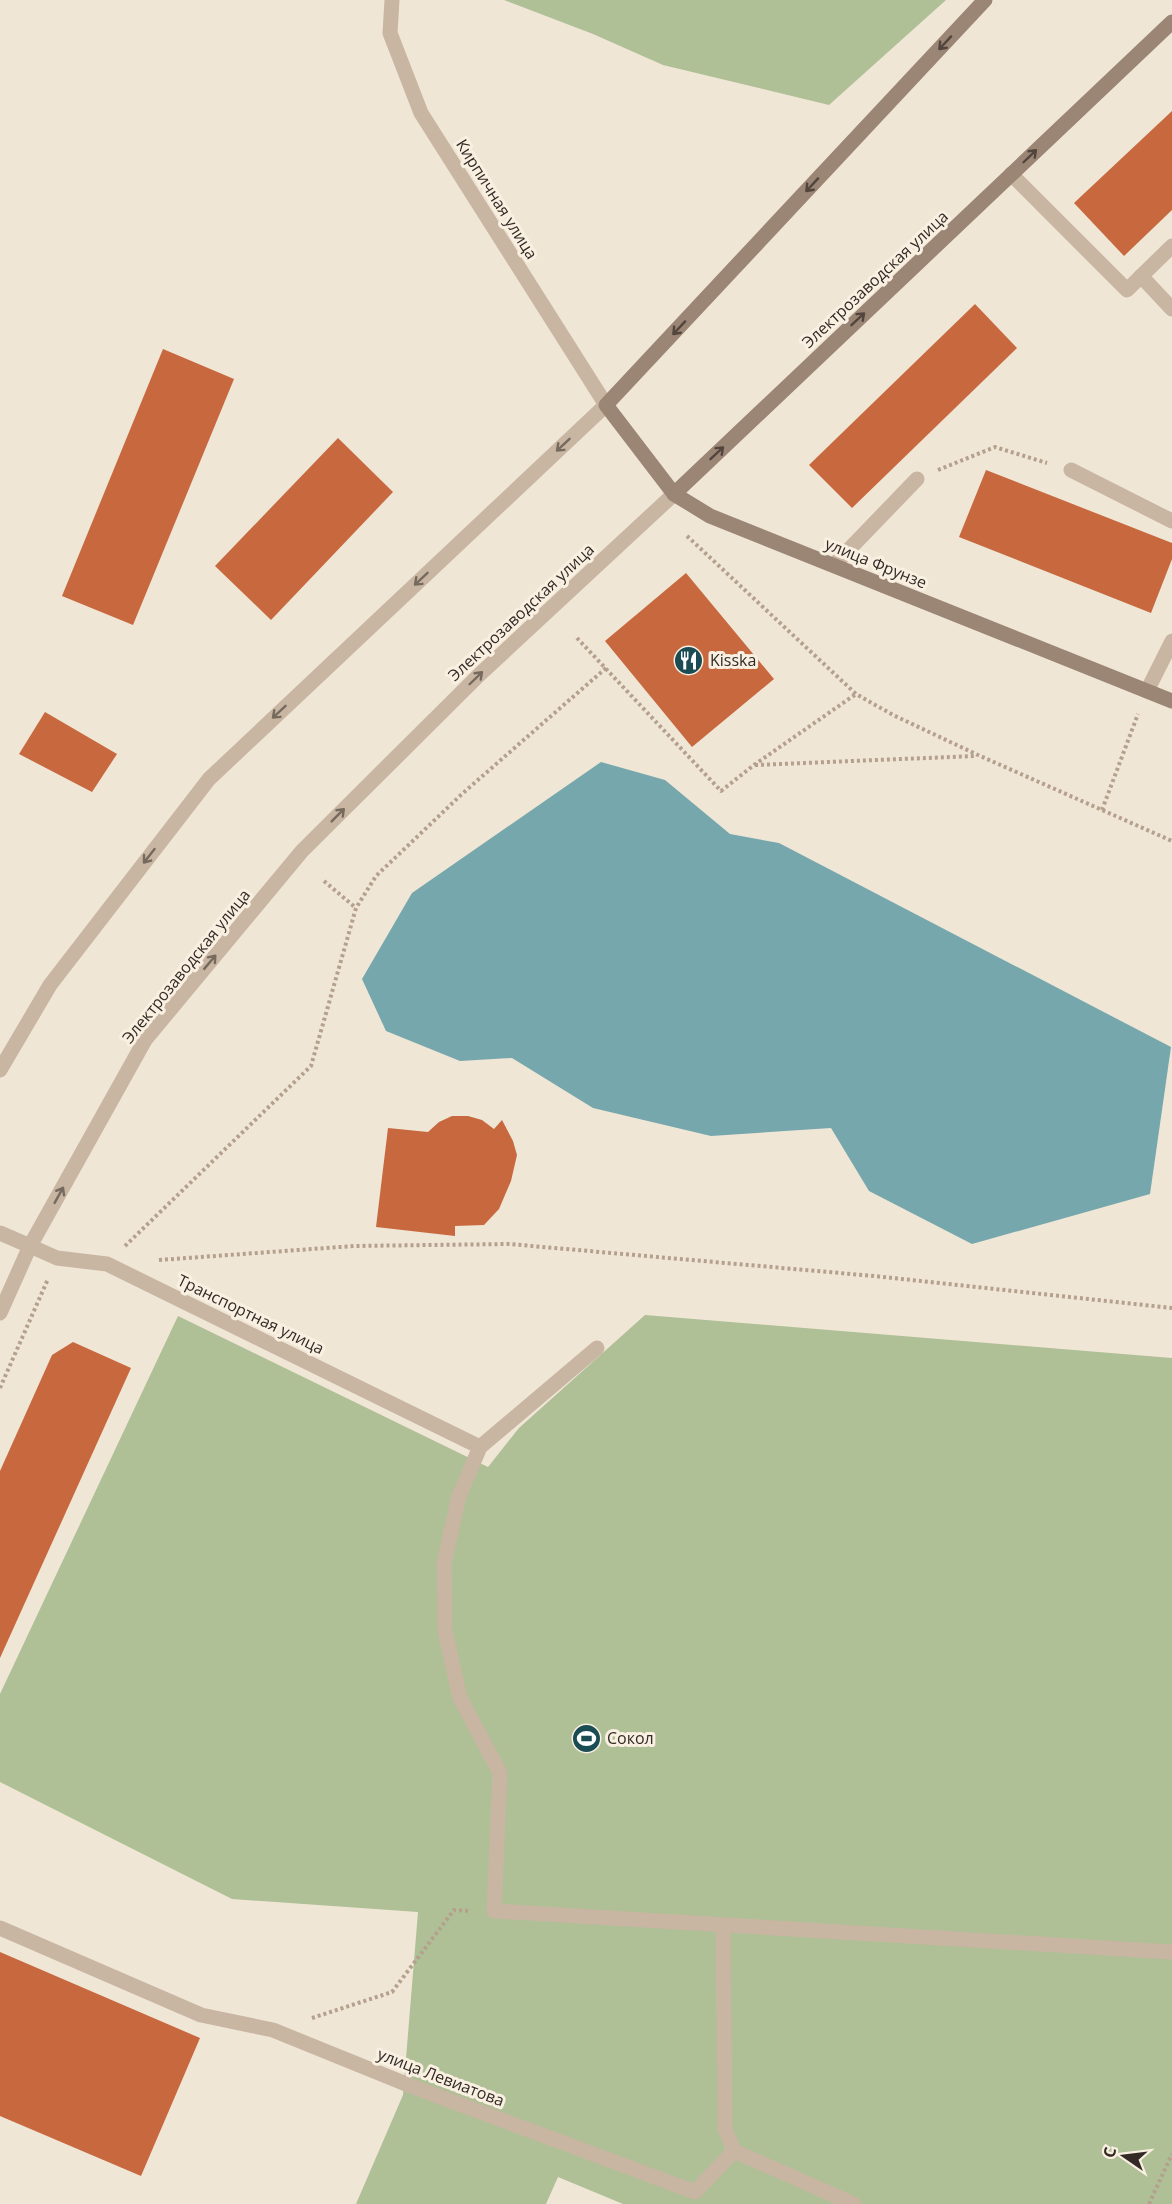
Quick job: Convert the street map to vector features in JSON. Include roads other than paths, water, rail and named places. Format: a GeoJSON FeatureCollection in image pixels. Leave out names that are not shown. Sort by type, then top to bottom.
{"type":"FeatureCollection","features":[{"type":"Feature","properties":{"kind":"main road"},"geometry":{"type":"LineString","coordinates":[[606,405],[985,0]]}},
{"type":"Feature","properties":{"kind":"main road","name":"Электрозаводская улица"},"geometry":{"type":"LineString","coordinates":[[674,494],[1172,22]]}},
{"type":"Feature","properties":{"kind":"main road","name":"улица Фрунзе"},"geometry":{"type":"LineString","coordinates":[[606,405],[674,494],[710,516],[1172,701]]}},
{"type":"Feature","properties":{"kind":"street","name":"Кирпичная улица"},"geometry":{"type":"LineString","coordinates":[[392,0],[390,33],[421,113],[606,405]]}},
{"type":"Feature","properties":{"kind":"street"},"geometry":{"type":"LineString","coordinates":[[1011,174],[1127,291],[1172,246]]}},
{"type":"Feature","properties":{"kind":"street"},"geometry":{"type":"LineString","coordinates":[[1141,276],[1172,309]]}},
{"type":"Feature","properties":{"kind":"street"},"geometry":{"type":"LineString","coordinates":[[0,1070],[50,985],[208,779],[606,405]]}},
{"type":"Feature","properties":{"kind":"street"},"geometry":{"type":"LineString","coordinates":[[1071,470],[1172,521]]}},
{"type":"Feature","properties":{"kind":"street"},"geometry":{"type":"LineString","coordinates":[[834,565],[916,478]]}},
{"type":"Feature","properties":{"kind":"street","name":"Электрозаводская улица"},"geometry":{"type":"LineString","coordinates":[[0,1313],[30,1246],[145,1040],[302,851],[479,675],[674,494]]}},
{"type":"Feature","properties":{"kind":"street"},"geometry":{"type":"LineString","coordinates":[[1147,690],[1172,641]]}},
{"type":"Feature","properties":{"kind":"street","name":"Транспортная улица"},"geometry":{"type":"LineString","coordinates":[[0,1233],[57,1258],[108,1264],[480,1447]]}},
{"type":"Feature","properties":{"kind":"street"},"geometry":{"type":"LineString","coordinates":[[597,1348],[480,1447],[459,1496],[444,1563],[445,1631],[460,1698],[500,1773],[495,1911],[1172,1952]]}},
{"type":"Feature","properties":{"kind":"street"},"geometry":{"type":"LineString","coordinates":[[723,1926],[725,2129],[734,2151],[854,2204]]}},
{"type":"Feature","properties":{"kind":"street","name":"улица Левиатова"},"geometry":{"type":"LineString","coordinates":[[0,1928],[201,2014],[273,2030],[411,2086],[695,2192],[734,2151]]}},
{"type":"Feature","properties":{"kind":"water"},"geometry":{"type":"Polygon","coordinates":[[[601,762],[665,780],[730,834],[779,843],[1171,1047],[1150,1194],[972,1244],[869,1191],[831,1128],[711,1136],[593,1108],[512,1058],[460,1061],[386,1031],[362,979],[412,893],[601,762]]]}},
{"type":"Feature","properties":{"kind":"place","name":"Kisska"},"geometry":{"type":"Point","coordinates":[689,660]}},
{"type":"Feature","properties":{"kind":"place","name":"Сокол"},"geometry":{"type":"Point","coordinates":[586,1738]}}]}
